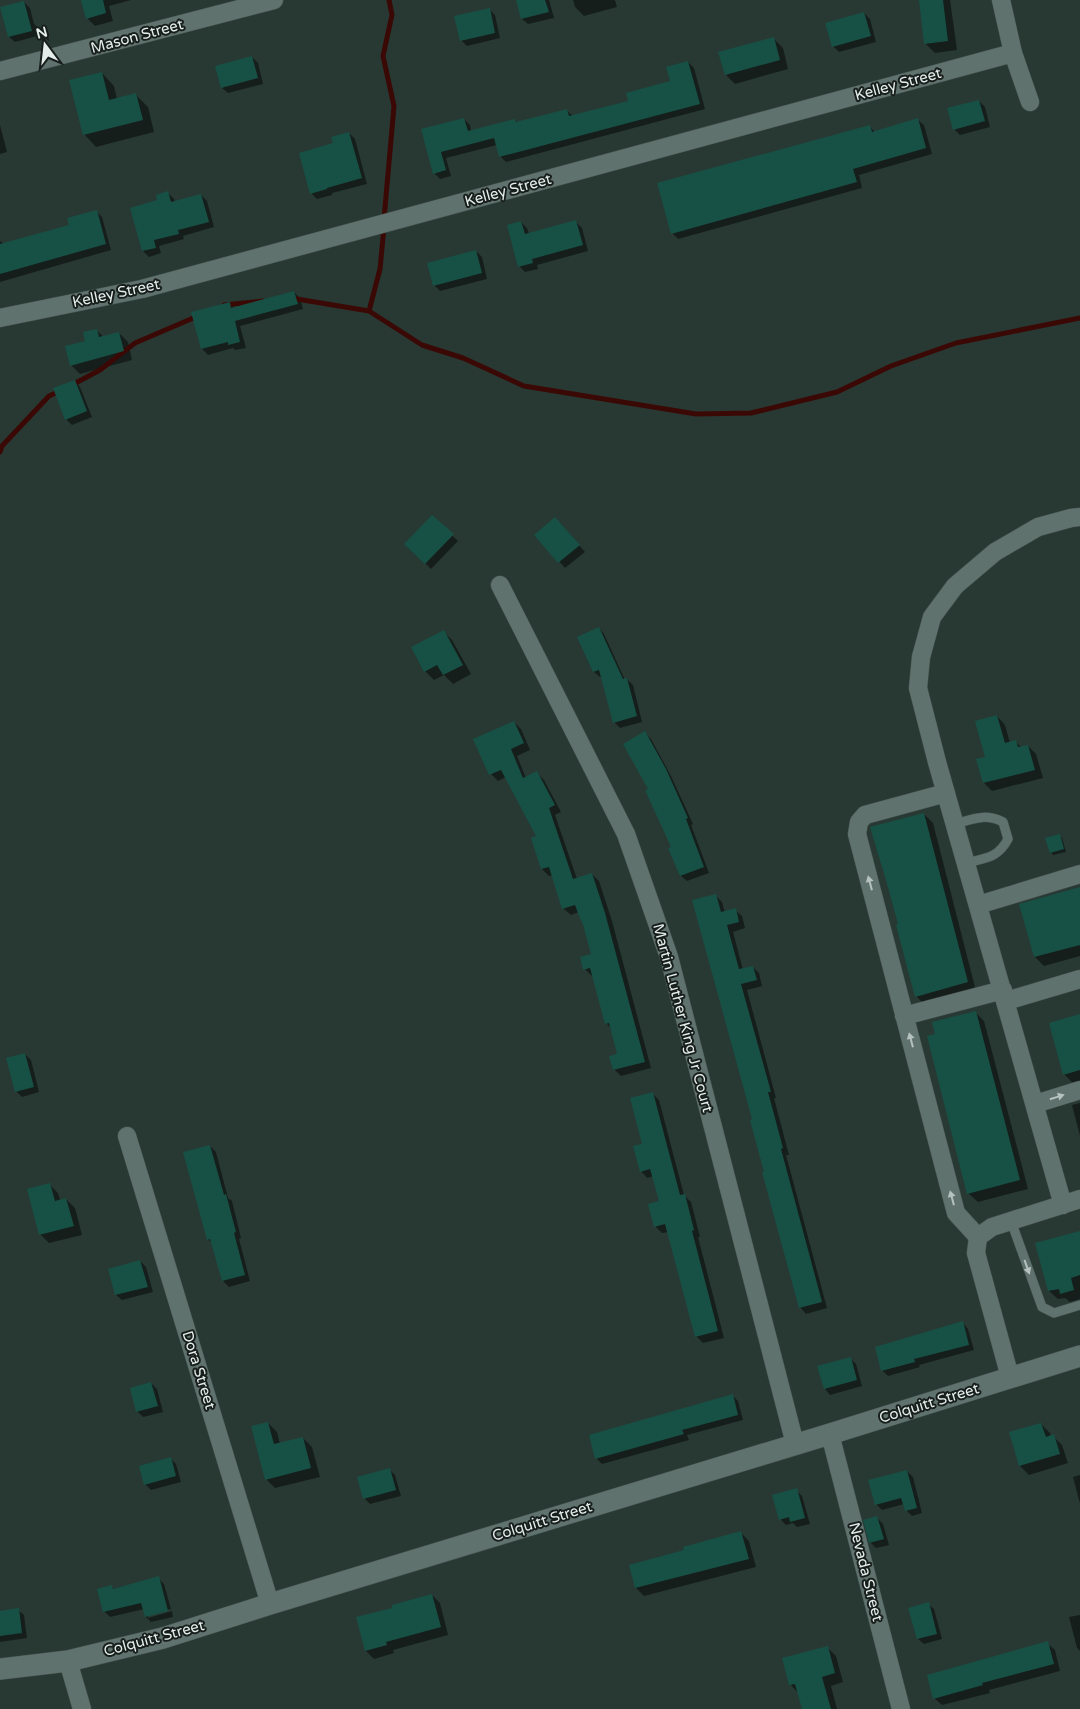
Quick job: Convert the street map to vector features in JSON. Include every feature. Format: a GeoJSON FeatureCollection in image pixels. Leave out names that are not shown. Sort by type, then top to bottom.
{"type":"FeatureCollection","features":[{"type":"Feature","properties":{"kind":"street","name":"Mason Street"},"geometry":{"type":"LineString","coordinates":[[0,71],[274,0]]}},
{"type":"Feature","properties":{"kind":"street"},"geometry":{"type":"LineString","coordinates":[[1001,0],[1013,53],[1030,102]]}},
{"type":"Feature","properties":{"kind":"street","name":"Kelley Street"},"geometry":{"type":"LineString","coordinates":[[0,318],[142,289],[1013,53]]}},
{"type":"Feature","properties":{"kind":"street"},"geometry":{"type":"LineString","coordinates":[[1063,1205],[918,688],[921,657],[932,617],[955,586],[995,552],[1038,526],[1080,517]]}},
{"type":"Feature","properties":{"kind":"street","name":"Martin Luther King Jr Court"},"geometry":{"type":"LineString","coordinates":[[500,586],[626,834],[666,947],[795,1444]]}},
{"type":"Feature","properties":{"kind":"street"},"geometry":{"type":"LineString","coordinates":[[946,793],[865,815],[859,822],[857,834],[956,1213],[978,1237]]}},
{"type":"Feature","properties":{"kind":"street"},"geometry":{"type":"LineString","coordinates":[[978,905],[1080,874]]}},
{"type":"Feature","properties":{"kind":"street"},"geometry":{"type":"LineString","coordinates":[[904,1016],[1080,979]]}},
{"type":"Feature","properties":{"kind":"street"},"geometry":{"type":"LineString","coordinates":[[1035,1104],[1080,1090]]}},
{"type":"Feature","properties":{"kind":"street","name":"Dora Street"},"geometry":{"type":"LineString","coordinates":[[127,1136],[270,1604]]}},
{"type":"Feature","properties":{"kind":"street"},"geometry":{"type":"LineString","coordinates":[[1010,1377],[976,1253],[978,1237],[992,1227],[1080,1199]]}},
{"type":"Feature","properties":{"kind":"street","name":"Colquitt Street"},"geometry":{"type":"LineString","coordinates":[[0,1669],[68,1661],[162,1638],[1080,1356]]}},
{"type":"Feature","properties":{"kind":"street","name":"Nevada Street"},"geometry":{"type":"LineString","coordinates":[[830,1434],[901,1709]]}},
{"type":"Feature","properties":{"kind":"street"},"geometry":{"type":"LineString","coordinates":[[68,1661],[82,1709]]}},
{"type":"Feature","properties":{"kind":"lane"},"geometry":{"type":"LineString","coordinates":[[955,824],[981,816],[993,817],[1003,822],[1008,839],[1002,849],[993,856],[966,863]]}},
{"type":"Feature","properties":{"kind":"lane"},"geometry":{"type":"LineString","coordinates":[[1011,1221],[1042,1307],[1054,1313],[1080,1305]]}},
{"type":"Feature","properties":{"kind":"building"},"geometry":{"type":"Polygon","coordinates":[[[81,0],[103,0],[106,13],[86,19],[81,0]]]}},
{"type":"Feature","properties":{"kind":"building"},"geometry":{"type":"Polygon","coordinates":[[[516,0],[545,0],[549,12],[521,19],[516,0]]]}},
{"type":"Feature","properties":{"kind":"building"},"geometry":{"type":"Polygon","coordinates":[[[919,0],[943,0],[948,41],[924,44],[919,0]]]}},
{"type":"Feature","properties":{"kind":"building"},"geometry":{"type":"Polygon","coordinates":[[[24,1],[32,31],[8,37],[0,7],[24,1]]]}},
{"type":"Feature","properties":{"kind":"building"},"geometry":{"type":"Polygon","coordinates":[[[490,8],[495,33],[460,41],[454,16],[490,8]]]}},
{"type":"Feature","properties":{"kind":"building"},"geometry":{"type":"Polygon","coordinates":[[[864,12],[871,36],[832,47],[825,23],[864,12]]]}},
{"type":"Feature","properties":{"kind":"building"},"geometry":{"type":"Polygon","coordinates":[[[774,37],[780,60],[725,75],[718,52],[774,37]]]}},
{"type":"Feature","properties":{"kind":"building"},"geometry":{"type":"Polygon","coordinates":[[[252,56],[258,78],[221,88],[215,66],[252,56]]]}},
{"type":"Feature","properties":{"kind":"building"},"geometry":{"type":"Polygon","coordinates":[[[688,61],[700,104],[499,157],[494,138],[441,152],[446,170],[433,174],[421,129],[464,118],[468,131],[515,119],[516,122],[567,109],[569,116],[628,101],[626,93],[670,81],[666,67],[688,61]]]}},
{"type":"Feature","properties":{"kind":"building"},"geometry":{"type":"Polygon","coordinates":[[[102,72],[109,100],[136,93],[143,120],[83,135],[69,80],[102,72]]]}},
{"type":"Feature","properties":{"kind":"building"},"geometry":{"type":"Polygon","coordinates":[[[979,100],[985,121],[953,130],[947,108],[979,100]]]}},
{"type":"Feature","properties":{"kind":"building"},"geometry":{"type":"Polygon","coordinates":[[[918,118],[926,148],[853,169],[857,182],[671,234],[657,183],[870,125],[872,132],[918,118]]]}},
{"type":"Feature","properties":{"kind":"building"},"geometry":{"type":"Polygon","coordinates":[[[349,132],[362,178],[310,194],[299,153],[333,143],[331,137],[349,132]]]}},
{"type":"Feature","properties":{"kind":"building"},"geometry":{"type":"Polygon","coordinates":[[[168,191],[171,202],[201,194],[209,222],[178,230],[179,234],[154,240],[156,248],[142,251],[130,208],[157,200],[156,195],[168,191]]]}},
{"type":"Feature","properties":{"kind":"building"},"geometry":{"type":"Polygon","coordinates":[[[97,210],[106,244],[0,274],[0,244],[69,225],[67,218],[97,210]]]}},
{"type":"Feature","properties":{"kind":"building"},"geometry":{"type":"Polygon","coordinates":[[[576,220],[583,245],[532,259],[533,263],[518,267],[507,225],[521,221],[525,234],[576,220]]]}},
{"type":"Feature","properties":{"kind":"building"},"geometry":{"type":"Polygon","coordinates":[[[476,250],[482,273],[433,286],[427,263],[476,250]]]}},
{"type":"Feature","properties":{"kind":"building"},"geometry":{"type":"Polygon","coordinates":[[[294,291],[298,304],[235,321],[240,342],[228,345],[228,342],[201,349],[191,312],[230,302],[231,308],[294,291]]]}},
{"type":"Feature","properties":{"kind":"building"},"geometry":{"type":"Polygon","coordinates":[[[97,329],[99,337],[119,332],[124,351],[70,366],[65,346],[85,341],[83,332],[97,329]]]}},
{"type":"Feature","properties":{"kind":"building"},"geometry":{"type":"Polygon","coordinates":[[[75,380],[87,411],[65,420],[53,388],[75,380]]]}},
{"type":"Feature","properties":{"kind":"building"},"geometry":{"type":"Polygon","coordinates":[[[432,515],[454,534],[425,564],[404,544],[432,515]]]}},
{"type":"Feature","properties":{"kind":"building"},"geometry":{"type":"Polygon","coordinates":[[[555,517],[580,545],[558,563],[534,535],[555,517]]]}},
{"type":"Feature","properties":{"kind":"building"},"geometry":{"type":"Polygon","coordinates":[[[599,627],[623,679],[627,678],[637,716],[613,723],[599,670],[593,672],[577,637],[599,627]]]}},
{"type":"Feature","properties":{"kind":"building"},"geometry":{"type":"Polygon","coordinates":[[[444,630],[463,665],[443,675],[437,665],[424,672],[411,647],[444,630]]]}},
{"type":"Feature","properties":{"kind":"building"},"geometry":{"type":"Polygon","coordinates":[[[997,715],[1005,743],[1016,740],[1018,747],[1028,745],[1035,770],[983,783],[976,759],[985,757],[975,721],[997,715]]]}},
{"type":"Feature","properties":{"kind":"building"},"geometry":{"type":"Polygon","coordinates":[[[514,721],[524,743],[511,749],[523,778],[537,771],[555,805],[549,808],[573,879],[592,873],[605,913],[645,1062],[613,1070],[609,1056],[617,1054],[609,1023],[605,1024],[590,968],[583,970],[580,957],[591,954],[582,921],[575,905],[562,909],[549,867],[541,869],[531,838],[536,836],[501,770],[489,775],[473,739],[514,721]]]}},
{"type":"Feature","properties":{"kind":"building"},"geometry":{"type":"Polygon","coordinates":[[[645,731],[666,769],[688,818],[686,819],[704,867],[680,876],[668,848],[671,847],[645,790],[648,789],[623,744],[645,731]]]}},
{"type":"Feature","properties":{"kind":"building"},"geometry":{"type":"Polygon","coordinates":[[[924,813],[968,982],[915,997],[896,925],[898,924],[870,827],[924,813]]]}},
{"type":"Feature","properties":{"kind":"building"},"geometry":{"type":"Polygon","coordinates":[[[1060,834],[1064,849],[1050,853],[1045,838],[1060,834]]]}},
{"type":"Feature","properties":{"kind":"building"},"geometry":{"type":"Polygon","coordinates":[[[1080,887],[1080,945],[1034,957],[1019,904],[1080,887]]]}},
{"type":"Feature","properties":{"kind":"building"},"geometry":{"type":"Polygon","coordinates":[[[716,894],[721,912],[736,908],[739,922],[727,925],[739,969],[753,966],[757,980],[741,984],[771,1092],[768,1092],[783,1148],[781,1149],[822,1302],[799,1308],[762,1172],[764,1172],[750,1120],[752,1119],[692,900],[716,894]]]}},
{"type":"Feature","properties":{"kind":"building"},"geometry":{"type":"Polygon","coordinates":[[[976,1011],[1020,1180],[967,1194],[927,1036],[935,1034],[932,1022],[976,1011]]]}},
{"type":"Feature","properties":{"kind":"building"},"geometry":{"type":"Polygon","coordinates":[[[1080,1014],[1080,1070],[1063,1075],[1049,1023],[1080,1014]]]}},
{"type":"Feature","properties":{"kind":"building"},"geometry":{"type":"Polygon","coordinates":[[[25,1053],[34,1087],[15,1092],[6,1058],[25,1053]]]}},
{"type":"Feature","properties":{"kind":"building"},"geometry":{"type":"Polygon","coordinates":[[[653,1092],[680,1195],[685,1194],[694,1230],[692,1231],[718,1331],[695,1337],[665,1224],[654,1227],[648,1204],[659,1201],[650,1169],[640,1172],[633,1146],[642,1144],[630,1098],[653,1092]]]}},
{"type":"Feature","properties":{"kind":"building"},"geometry":{"type":"Polygon","coordinates":[[[210,1145],[224,1195],[226,1194],[245,1275],[222,1281],[210,1239],[207,1240],[183,1152],[210,1145]]]}},
{"type":"Feature","properties":{"kind":"building"},"geometry":{"type":"Polygon","coordinates":[[[50,1183],[55,1201],[66,1198],[74,1226],[39,1235],[27,1189],[50,1183]]]}},
{"type":"Feature","properties":{"kind":"building"},"geometry":{"type":"Polygon","coordinates":[[[1080,1231],[1080,1275],[1071,1278],[1074,1290],[1060,1294],[1059,1289],[1048,1291],[1035,1243],[1080,1231]]]}},
{"type":"Feature","properties":{"kind":"building"},"geometry":{"type":"Polygon","coordinates":[[[140,1260],[148,1287],[115,1295],[108,1269],[140,1260]]]}},
{"type":"Feature","properties":{"kind":"building"},"geometry":{"type":"Polygon","coordinates":[[[963,1321],[969,1345],[914,1359],[915,1362],[881,1371],[875,1347],[963,1321]]]}},
{"type":"Feature","properties":{"kind":"building"},"geometry":{"type":"Polygon","coordinates":[[[851,1357],[857,1380],[824,1389],[817,1366],[851,1357]]]}},
{"type":"Feature","properties":{"kind":"building"},"geometry":{"type":"Polygon","coordinates":[[[151,1382],[158,1406],[136,1412],[130,1388],[151,1382]]]}},
{"type":"Feature","properties":{"kind":"building"},"geometry":{"type":"Polygon","coordinates":[[[733,1394],[738,1415],[682,1430],[684,1434],[595,1459],[589,1435],[733,1394]]]}},
{"type":"Feature","properties":{"kind":"building"},"geometry":{"type":"Polygon","coordinates":[[[268,1422],[274,1444],[303,1437],[311,1468],[265,1480],[251,1426],[268,1422]]]}},
{"type":"Feature","properties":{"kind":"building"},"geometry":{"type":"Polygon","coordinates":[[[1041,1423],[1046,1437],[1054,1434],[1060,1454],[1019,1466],[1009,1432],[1041,1423]]]}},
{"type":"Feature","properties":{"kind":"building"},"geometry":{"type":"Polygon","coordinates":[[[171,1457],[176,1476],[144,1485],[139,1466],[171,1457]]]}},
{"type":"Feature","properties":{"kind":"building"},"geometry":{"type":"Polygon","coordinates":[[[390,1468],[396,1490],[363,1499],[357,1477],[390,1468]]]}},
{"type":"Feature","properties":{"kind":"building"},"geometry":{"type":"Polygon","coordinates":[[[907,1470],[917,1508],[905,1511],[901,1498],[875,1505],[868,1480],[907,1470]]]}},
{"type":"Feature","properties":{"kind":"building"},"geometry":{"type":"Polygon","coordinates":[[[797,1488],[805,1518],[790,1522],[789,1517],[779,1520],[772,1495],[797,1488]]]}},
{"type":"Feature","properties":{"kind":"building"},"geometry":{"type":"Polygon","coordinates":[[[877,1516],[884,1539],[869,1543],[863,1520],[877,1516]]]}},
{"type":"Feature","properties":{"kind":"building"},"geometry":{"type":"Polygon","coordinates":[[[741,1531],[749,1559],[635,1588],[629,1565],[684,1550],[683,1547],[741,1531]]]}},
{"type":"Feature","properties":{"kind":"building"},"geometry":{"type":"Polygon","coordinates":[[[159,1576],[168,1611],[145,1617],[141,1603],[103,1612],[97,1589],[112,1585],[113,1589],[159,1576]]]}},
{"type":"Feature","properties":{"kind":"building"},"geometry":{"type":"Polygon","coordinates":[[[432,1594],[441,1627],[386,1642],[387,1645],[365,1651],[356,1617],[392,1608],[392,1605],[432,1594]]]}},
{"type":"Feature","properties":{"kind":"building"},"geometry":{"type":"Polygon","coordinates":[[[929,1602],[937,1634],[917,1639],[908,1608],[929,1602]]]}},
{"type":"Feature","properties":{"kind":"building"},"geometry":{"type":"Polygon","coordinates":[[[19,1608],[22,1633],[0,1636],[0,1611],[19,1608]]]}},
{"type":"Feature","properties":{"kind":"building"},"geometry":{"type":"Polygon","coordinates":[[[1048,1641],[1054,1664],[982,1683],[983,1685],[933,1699],[927,1675],[1048,1641]]]}},
{"type":"Feature","properties":{"kind":"building"},"geometry":{"type":"Polygon","coordinates":[[[828,1646],[835,1673],[822,1677],[831,1709],[802,1709],[795,1684],[789,1685],[782,1658],[828,1646]]]}},
{"type":"Feature","properties":{"kind":"waterway"},"geometry":{"type":"LineString","coordinates":[[384,219],[394,106],[383,56],[392,15],[389,0]]}},
{"type":"Feature","properties":{"kind":"waterway"},"geometry":{"type":"LineString","coordinates":[[369,311],[380,269],[384,227]]}},
{"type":"Feature","properties":{"kind":"waterway"},"geometry":{"type":"LineString","coordinates":[[291,298],[369,311],[422,345],[463,358],[524,386],[696,414],[751,413],[837,392],[891,366],[956,343],[1080,318]]}},
{"type":"Feature","properties":{"kind":"waterway"},"geometry":{"type":"LineString","coordinates":[[224,305],[263,301]]}},
{"type":"Feature","properties":{"kind":"waterway"},"geometry":{"type":"LineString","coordinates":[[70,386],[100,370],[135,343],[198,316]]}},
{"type":"Feature","properties":{"kind":"waterway"},"geometry":{"type":"LineString","coordinates":[[0,452],[2,446],[49,396],[60,391]]}}]}
